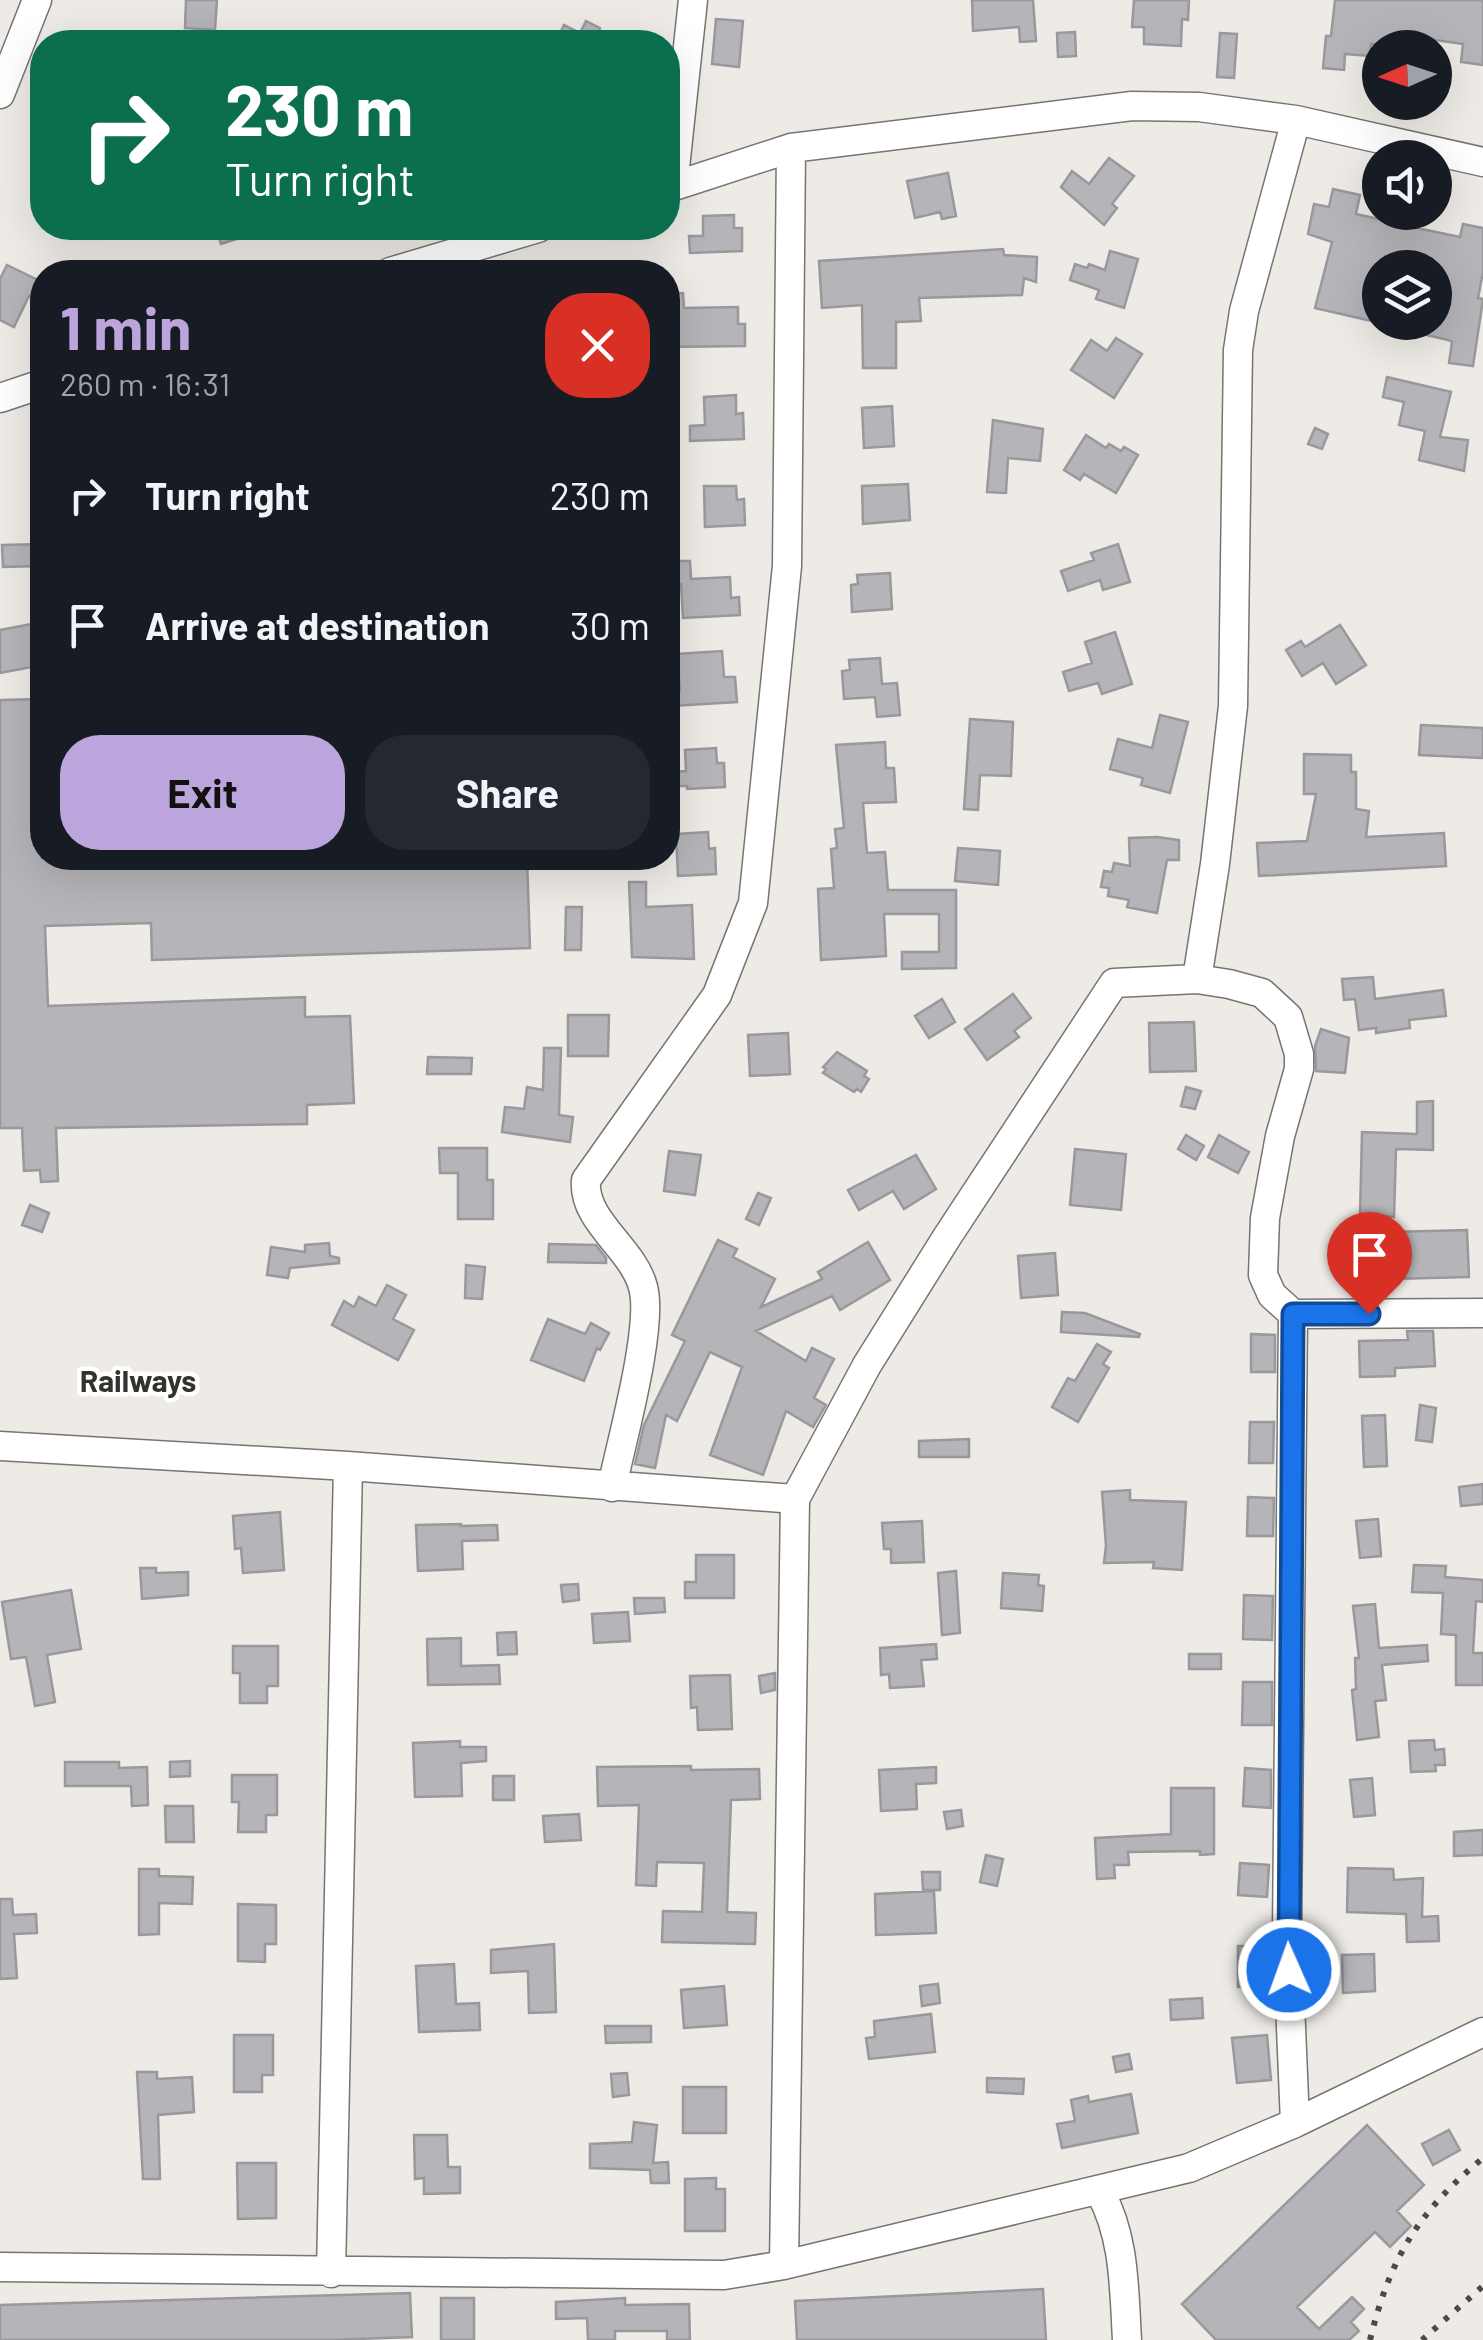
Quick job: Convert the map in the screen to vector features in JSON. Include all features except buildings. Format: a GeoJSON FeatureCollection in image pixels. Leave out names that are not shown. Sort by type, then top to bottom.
{"type":"FeatureCollection","features":[{"type":"Feature","properties":{"kind":"street"},"geometry":{"type":"LineString","coordinates":[[0,94],[37,0]]}},
{"type":"Feature","properties":{"kind":"street"},"geometry":{"type":"LineString","coordinates":[[680,106],[693,0]]}},
{"type":"Feature","properties":{"kind":"street"},"geometry":{"type":"LineString","coordinates":[[680,184],[792,148],[1132,106],[1199,107],[1296,120],[1483,162]]}},
{"type":"Feature","properties":{"kind":"street"},"geometry":{"type":"LineString","coordinates":[[1196,978],[1215,864],[1234,706],[1238,350],[1258,258],[1296,120]]}},
{"type":"Feature","properties":{"kind":"street"},"geometry":{"type":"LineString","coordinates":[[612,1487],[646,1323],[644,1289],[633,1263],[589,1204],[586,1180],[717,994],[752,904],[787,566],[792,148]]}},
{"type":"Feature","properties":{"kind":"street"},"geometry":{"type":"LineString","coordinates":[[430,260],[498,240]]}},
{"type":"Feature","properties":{"kind":"street"},"geometry":{"type":"LineString","coordinates":[[0,398],[30,388]]}},
{"type":"Feature","properties":{"kind":"street"},"geometry":{"type":"LineString","coordinates":[[784,2265],[795,1499],[887,1333],[1114,983],[1196,978],[1262,993],[1279,1005],[1295,1035],[1299,1069],[1280,1136],[1265,1218],[1263,1275],[1272,1295],[1293,1314],[1483,1313]]}},
{"type":"Feature","properties":{"kind":"street"},"geometry":{"type":"LineString","coordinates":[[1293,1314],[1287,1932],[1295,2123]]}},
{"type":"Feature","properties":{"kind":"street"},"geometry":{"type":"LineString","coordinates":[[0,1446],[348,1466],[795,1499]]}},
{"type":"Feature","properties":{"kind":"street"},"geometry":{"type":"LineString","coordinates":[[332,2273],[348,1466]]}},
{"type":"Feature","properties":{"kind":"street"},"geometry":{"type":"LineString","coordinates":[[0,2268],[724,2275],[784,2265],[1189,2168],[1295,2123],[1483,2032]]}},
{"type":"Feature","properties":{"kind":"street"},"geometry":{"type":"LineString","coordinates":[[1100,2192],[1112,2213],[1120,2250],[1127,2340]]}},
{"type":"Feature","properties":{"kind":"railway"},"geometry":{"type":"LineString","coordinates":[[1370,2340],[1387,2285],[1410,2238],[1441,2198],[1483,2158]]}},
{"type":"Feature","properties":{"kind":"railway"},"geometry":{"type":"LineString","coordinates":[[1422,2340],[1483,2286]]}},
{"type":"Feature","properties":{"kind":"district","name":"Railways"},"geometry":{"type":"Point","coordinates":[138,1380]}},
{"type":"Feature","properties":{"kind":"route"},"geometry":{"type":"LineString","coordinates":[[1289,1970],[1293,1314],[1369,1314]]}}]}
